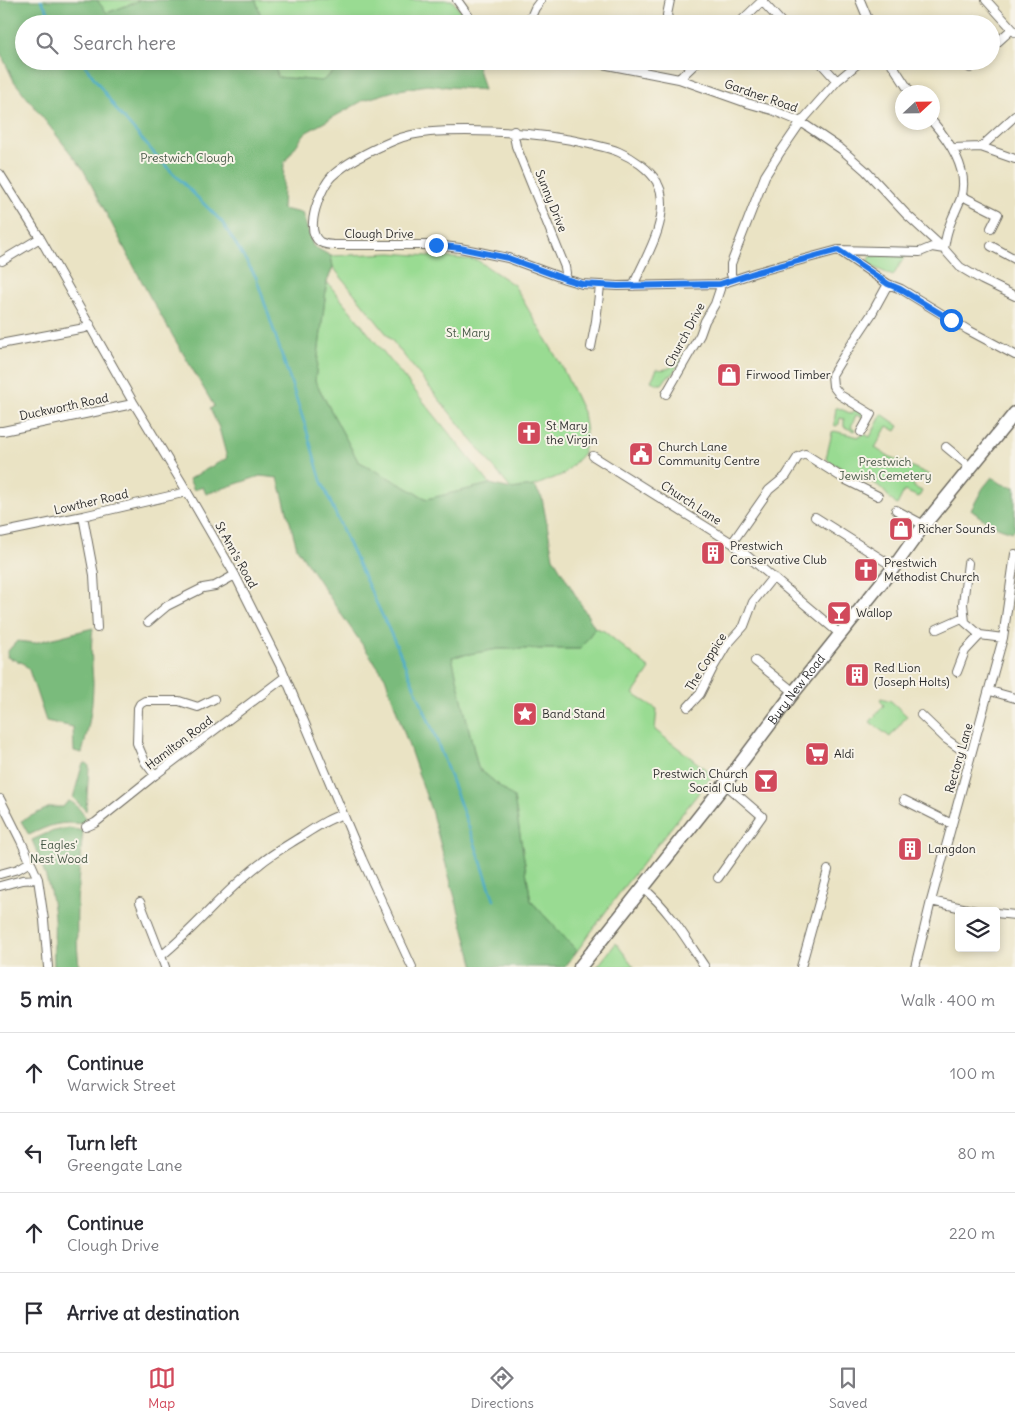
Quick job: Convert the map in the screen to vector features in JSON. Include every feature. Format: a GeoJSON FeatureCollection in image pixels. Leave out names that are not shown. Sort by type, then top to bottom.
{"type":"FeatureCollection","features":[{"type":"Feature","properties":{"kind":"highway","name":"Bury New Road"},"geometry":{"type":"LineString","coordinates":[[580,967],[894,567],[924,525],[1015,413]]}},
{"type":"Feature","properties":{"kind":"street"},"geometry":{"type":"LineString","coordinates":[[457,0],[468,15]]}},
{"type":"Feature","properties":{"kind":"street"},"geometry":{"type":"LineString","coordinates":[[531,15],[534,8],[541,0]]}},
{"type":"Feature","properties":{"kind":"street"},"geometry":{"type":"LineString","coordinates":[[667,15],[670,0]]}},
{"type":"Feature","properties":{"kind":"street"},"geometry":{"type":"LineString","coordinates":[[860,0],[866,15]]}},
{"type":"Feature","properties":{"kind":"street"},"geometry":{"type":"LineString","coordinates":[[986,0],[1014,30],[1000,41]]}},
{"type":"Feature","properties":{"kind":"street"},"geometry":{"type":"LineString","coordinates":[[747,15],[762,1],[775,15]]}},
{"type":"Feature","properties":{"kind":"street","name":"Gardner Road"},"geometry":{"type":"LineString","coordinates":[[632,70],[679,79],[772,110],[801,122],[841,149],[866,171],[906,214],[944,249],[960,267],[1015,296]]}},
{"type":"Feature","properties":{"kind":"street"},"geometry":{"type":"LineString","coordinates":[[679,79],[687,70]]}},
{"type":"Feature","properties":{"kind":"street"},"geometry":{"type":"LineString","coordinates":[[827,70],[837,81]]}},
{"type":"Feature","properties":{"kind":"street"},"geometry":{"type":"LineString","coordinates":[[733,280],[731,264],[765,176],[801,122],[837,81],[850,70]]}},
{"type":"Feature","properties":{"kind":"street"},"geometry":{"type":"LineString","coordinates":[[896,70],[905,85]]}},
{"type":"Feature","properties":{"kind":"street"},"geometry":{"type":"LineString","coordinates":[[980,148],[1015,116]]}},
{"type":"Feature","properties":{"kind":"street"},"geometry":{"type":"LineString","coordinates":[[940,130],[953,148],[958,159],[963,181],[962,196],[948,230],[944,249]]}},
{"type":"Feature","properties":{"kind":"street","name":"Clough Drive"},"geometry":{"type":"LineString","coordinates":[[514,132],[430,132],[397,139],[368,153],[342,168],[331,177],[322,191],[314,212],[313,221],[314,230],[319,241],[334,245],[436,245],[460,248],[508,258],[565,279],[582,284],[600,286],[720,284],[838,250],[920,252],[932,247],[944,249]]}},
{"type":"Feature","properties":{"kind":"street"},"geometry":{"type":"LineString","coordinates":[[514,132],[560,138],[618,151],[634,160],[652,174],[662,191],[662,215],[655,237],[633,286]]}},
{"type":"Feature","properties":{"kind":"street","name":"Sunny Drive"},"geometry":{"type":"LineString","coordinates":[[514,132],[516,146],[565,267],[565,279]]}},
{"type":"Feature","properties":{"kind":"street"},"geometry":{"type":"LineString","coordinates":[[953,148],[980,148],[1015,160]]}},
{"type":"Feature","properties":{"kind":"street","name":"St Ann's Road"},"geometry":{"type":"LineString","coordinates":[[0,174],[2,183],[40,238],[133,402],[235,575],[285,677],[342,815],[412,967]]}},
{"type":"Feature","properties":{"kind":"street"},"geometry":{"type":"LineString","coordinates":[[962,196],[998,214]]}},
{"type":"Feature","properties":{"kind":"street"},"geometry":{"type":"LineString","coordinates":[[990,228],[1004,208]]}},
{"type":"Feature","properties":{"kind":"street"},"geometry":{"type":"LineString","coordinates":[[2,261],[40,238]]}},
{"type":"Feature","properties":{"kind":"street"},"geometry":{"type":"LineString","coordinates":[[991,246],[1015,259]]}},
{"type":"Feature","properties":{"kind":"street"},"geometry":{"type":"LineString","coordinates":[[838,250],[888,284],[1015,355]]}},
{"type":"Feature","properties":{"kind":"street","name":"Church Drive"},"geometry":{"type":"LineString","coordinates":[[666,394],[700,336],[705,321],[715,304],[720,284]]}},
{"type":"Feature","properties":{"kind":"street"},"geometry":{"type":"LineString","coordinates":[[861,432],[871,414],[840,395],[833,386],[832,375],[871,315],[888,284]]}},
{"type":"Feature","properties":{"kind":"street"},"geometry":{"type":"LineString","coordinates":[[591,347],[600,286]]}},
{"type":"Feature","properties":{"kind":"street"},"geometry":{"type":"LineString","coordinates":[[0,344],[85,328],[90,324]]}},
{"type":"Feature","properties":{"kind":"street","name":"Duckworth Road"},"geometry":{"type":"LineString","coordinates":[[0,431],[3,432],[128,405],[133,402]]}},
{"type":"Feature","properties":{"kind":"street"},"geometry":{"type":"LineString","coordinates":[[946,447],[970,467]]}},
{"type":"Feature","properties":{"kind":"street"},"geometry":{"type":"LineString","coordinates":[[732,543],[769,490],[786,476],[798,458],[806,454],[846,480],[878,496]]}},
{"type":"Feature","properties":{"kind":"street","name":"Church Lane"},"geometry":{"type":"LineString","coordinates":[[593,456],[732,543],[840,634]]}},
{"type":"Feature","properties":{"kind":"street","name":"Lowther Road"},"geometry":{"type":"LineString","coordinates":[[0,533],[186,492]]}},
{"type":"Feature","properties":{"kind":"street"},"geometry":{"type":"LineString","coordinates":[[896,510],[924,525]]}},
{"type":"Feature","properties":{"kind":"street"},"geometry":{"type":"LineString","coordinates":[[84,516],[94,575],[97,628]]}},
{"type":"Feature","properties":{"kind":"street"},"geometry":{"type":"LineString","coordinates":[[815,517],[894,567]]}},
{"type":"Feature","properties":{"kind":"street","name":"Rectory Lane"},"geometry":{"type":"LineString","coordinates":[[916,967],[931,901],[1003,638],[1015,554]]}},
{"type":"Feature","properties":{"kind":"street"},"geometry":{"type":"LineString","coordinates":[[968,563],[963,604],[965,622],[980,635],[1003,638]]}},
{"type":"Feature","properties":{"kind":"street"},"geometry":{"type":"LineString","coordinates":[[148,622],[168,606],[203,588],[215,586],[235,575]]}},
{"type":"Feature","properties":{"kind":"street","name":"The Coppice"},"geometry":{"type":"LineString","coordinates":[[688,707],[700,694],[726,646],[744,626],[753,602],[773,578]]}},
{"type":"Feature","properties":{"kind":"street"},"geometry":{"type":"LineString","coordinates":[[938,629],[964,617]]}},
{"type":"Feature","properties":{"kind":"street"},"geometry":{"type":"LineString","coordinates":[[957,672],[965,651],[980,635]]}},
{"type":"Feature","properties":{"kind":"street"},"geometry":{"type":"LineString","coordinates":[[755,661],[794,692]]}},
{"type":"Feature","properties":{"kind":"street","name":"Hamilton Road"},"geometry":{"type":"LineString","coordinates":[[86,827],[95,823],[285,677]]}},
{"type":"Feature","properties":{"kind":"street"},"geometry":{"type":"LineString","coordinates":[[990,691],[1015,698]]}},
{"type":"Feature","properties":{"kind":"street"},"geometry":{"type":"LineString","coordinates":[[156,775],[145,762],[137,743],[138,708],[140,704],[145,701],[179,701],[198,707],[214,699]]}},
{"type":"Feature","properties":{"kind":"street"},"geometry":{"type":"LineString","coordinates":[[922,715],[946,739],[970,756]]}},
{"type":"Feature","properties":{"kind":"street"},"geometry":{"type":"LineString","coordinates":[[718,878],[762,816],[725,784]]}},
{"type":"Feature","properties":{"kind":"street"},"geometry":{"type":"LineString","coordinates":[[0,799],[38,879],[48,967]]}},
{"type":"Feature","properties":{"kind":"street"},"geometry":{"type":"LineString","coordinates":[[904,800],[952,824]]}},
{"type":"Feature","properties":{"kind":"street"},"geometry":{"type":"LineString","coordinates":[[161,956],[259,864],[333,817],[342,815]]}},
{"type":"Feature","properties":{"kind":"street"},"geometry":{"type":"LineString","coordinates":[[0,874],[18,869],[30,862]]}},
{"type":"Feature","properties":{"kind":"street"},"geometry":{"type":"LineString","coordinates":[[801,967],[828,870]]}},
{"type":"Feature","properties":{"kind":"street"},"geometry":{"type":"LineString","coordinates":[[0,886],[22,880],[38,879]]}},
{"type":"Feature","properties":{"kind":"street"},"geometry":{"type":"LineString","coordinates":[[643,888],[656,898],[668,912],[705,967]]}},
{"type":"Feature","properties":{"kind":"street"},"geometry":{"type":"LineString","coordinates":[[931,901],[958,907]]}},
{"type":"Feature","properties":{"kind":"street"},"geometry":{"type":"LineString","coordinates":[[140,902],[165,967]]}},
{"type":"Feature","properties":{"kind":"street"},"geometry":{"type":"LineString","coordinates":[[1000,913],[1015,914]]}},
{"type":"Feature","properties":{"kind":"green space","name":"Prestwich Clough"},"geometry":{"type":"Polygon","coordinates":[[[0,0],[97,0],[107,13],[141,0],[256,0],[260,15],[15,15],[15,70],[276,70],[278,77],[322,81],[336,70],[478,70],[484,90],[427,85],[394,91],[364,100],[305,133],[284,163],[282,209],[302,213],[313,246],[331,256],[333,267],[327,282],[315,381],[358,461],[427,499],[490,484],[511,489],[534,486],[542,498],[553,557],[595,628],[580,649],[498,649],[452,657],[478,768],[514,798],[531,901],[577,951],[565,967],[474,967],[431,810],[385,677],[297,548],[278,478],[260,476],[206,494],[203,487],[194,490],[189,479],[227,458],[219,428],[210,409],[214,406],[150,297],[83,169],[14,81],[0,52],[0,0]]]}},
{"type":"Feature","properties":{"kind":"green space"},"geometry":{"type":"Polygon","coordinates":[[[97,0],[144,0],[106,13],[97,0]]]}},
{"type":"Feature","properties":{"kind":"green space"},"geometry":{"type":"Polygon","coordinates":[[[256,0],[452,0],[463,15],[260,15],[256,0]]]}},
{"type":"Feature","properties":{"kind":"green space"},"geometry":{"type":"Polygon","coordinates":[[[276,70],[336,70],[322,81],[278,77],[276,70]]]}},
{"type":"Feature","properties":{"kind":"green space","name":"St. Mary"},"geometry":{"type":"Polygon","coordinates":[[[391,253],[477,260],[514,285],[561,365],[583,412],[586,433],[583,454],[564,474],[534,486],[511,489],[333,267],[331,256],[391,253]]]}},
{"type":"Feature","properties":{"kind":"green space"},"geometry":{"type":"Polygon","coordinates":[[[906,254],[893,276],[869,265],[868,262],[871,256],[906,254]]]}},
{"type":"Feature","properties":{"kind":"green space"},"geometry":{"type":"Polygon","coordinates":[[[327,282],[490,484],[427,499],[358,461],[315,381],[327,282]]]}},
{"type":"Feature","properties":{"kind":"green space"},"geometry":{"type":"Polygon","coordinates":[[[685,353],[672,375],[668,376],[662,384],[651,381],[657,369],[670,368],[685,353]]]}},
{"type":"Feature","properties":{"kind":"green space"},"geometry":{"type":"Polygon","coordinates":[[[836,407],[852,414],[856,407],[863,413],[862,417],[856,415],[851,427],[856,430],[844,427],[844,419],[840,418],[839,424],[834,425],[836,407]]]}},
{"type":"Feature","properties":{"kind":"green space","name":"Prestwich Jewish Cemetery"},"geometry":{"type":"Polygon","coordinates":[[[882,414],[899,426],[896,431],[887,426],[875,448],[930,475],[927,481],[918,477],[913,480],[914,487],[922,491],[919,497],[904,491],[897,505],[876,484],[866,482],[868,476],[859,472],[857,476],[826,458],[834,431],[859,437],[864,434],[870,437],[882,414]]]}},
{"type":"Feature","properties":{"kind":"green space"},"geometry":{"type":"Polygon","coordinates":[[[992,477],[1002,484],[1015,487],[1015,529],[1013,532],[990,524],[971,510],[983,488],[992,477]]]}},
{"type":"Feature","properties":{"kind":"green space"},"geometry":{"type":"Polygon","coordinates":[[[93,628],[91,649],[92,701],[82,753],[74,751],[73,727],[46,721],[29,670],[23,663],[7,657],[8,651],[17,641],[34,643],[93,628]]]}},
{"type":"Feature","properties":{"kind":"green space"},"geometry":{"type":"Polygon","coordinates":[[[595,628],[604,631],[650,669],[633,694],[657,709],[655,730],[713,775],[626,884],[577,951],[531,901],[514,798],[478,768],[452,657],[498,649],[580,649],[595,628]]]}},
{"type":"Feature","properties":{"kind":"green space"},"geometry":{"type":"Polygon","coordinates":[[[881,698],[891,701],[907,716],[890,737],[870,722],[884,705],[880,701],[881,698]]]}},
{"type":"Feature","properties":{"kind":"green space","name":"Eagles' Nest Wood"},"geometry":{"type":"Polygon","coordinates":[[[86,763],[89,768],[86,811],[73,798],[82,766],[86,763]]]}},
{"type":"Feature","properties":{"kind":"green space","name":"Eagles' Nest Wood"},"geometry":{"type":"Polygon","coordinates":[[[68,801],[75,805],[85,817],[83,824],[68,823],[55,825],[29,835],[21,821],[50,807],[63,807],[68,801]]]}},
{"type":"Feature","properties":{"kind":"green space","name":"Eagles' Nest Wood"},"geometry":{"type":"Polygon","coordinates":[[[69,828],[83,831],[77,899],[79,967],[54,967],[54,915],[52,899],[45,873],[32,840],[50,832],[69,828]]]}},
{"type":"Feature","properties":{"kind":"green space"},"geometry":{"type":"Polygon","coordinates":[[[616,943],[634,967],[597,967],[616,943]]]}},
{"type":"Feature","properties":{"kind":"waterway"},"geometry":{"type":"LineString","coordinates":[[41,0],[50,15]]}},
{"type":"Feature","properties":{"kind":"waterway"},"geometry":{"type":"LineString","coordinates":[[88,70],[119,113],[162,162],[222,222],[256,277],[306,428],[321,480],[434,733],[494,900]]}},
{"type":"Feature","properties":{"kind":"place","name":"Firwood Timber"},"geometry":{"type":"Point","coordinates":[729,375]}},
{"type":"Feature","properties":{"kind":"place","name":"St Mary the Virgin"},"geometry":{"type":"Point","coordinates":[529,433]}},
{"type":"Feature","properties":{"kind":"place","name":"Church Lane Community Centre"},"geometry":{"type":"Point","coordinates":[641,454]}},
{"type":"Feature","properties":{"kind":"place","name":"Richer Sounds"},"geometry":{"type":"Point","coordinates":[901,529]}},
{"type":"Feature","properties":{"kind":"place","name":"Prestwich Conservative Club"},"geometry":{"type":"Point","coordinates":[713,553]}},
{"type":"Feature","properties":{"kind":"place","name":"Prestwich Methodist Church"},"geometry":{"type":"Point","coordinates":[866,570]}},
{"type":"Feature","properties":{"kind":"place","name":"Wallop"},"geometry":{"type":"Point","coordinates":[839,613]}},
{"type":"Feature","properties":{"kind":"place","name":"Red Lion (Joseph Holts)"},"geometry":{"type":"Point","coordinates":[857,675]}},
{"type":"Feature","properties":{"kind":"place","name":"Band Stand"},"geometry":{"type":"Point","coordinates":[525,714]}},
{"type":"Feature","properties":{"kind":"place","name":"Aldi"},"geometry":{"type":"Point","coordinates":[817,754]}},
{"type":"Feature","properties":{"kind":"place","name":"Prestwich Church Social Club"},"geometry":{"type":"Point","coordinates":[766,781]}},
{"type":"Feature","properties":{"kind":"place","name":"Langdon"},"geometry":{"type":"Point","coordinates":[910,849]}},
{"type":"Feature","properties":{"kind":"route"},"geometry":{"type":"LineString","coordinates":[[436,245],[484,252],[508,258],[565,279],[582,284],[600,286],[720,284],[838,250],[888,284],[900,289],[951,320]]}}]}
